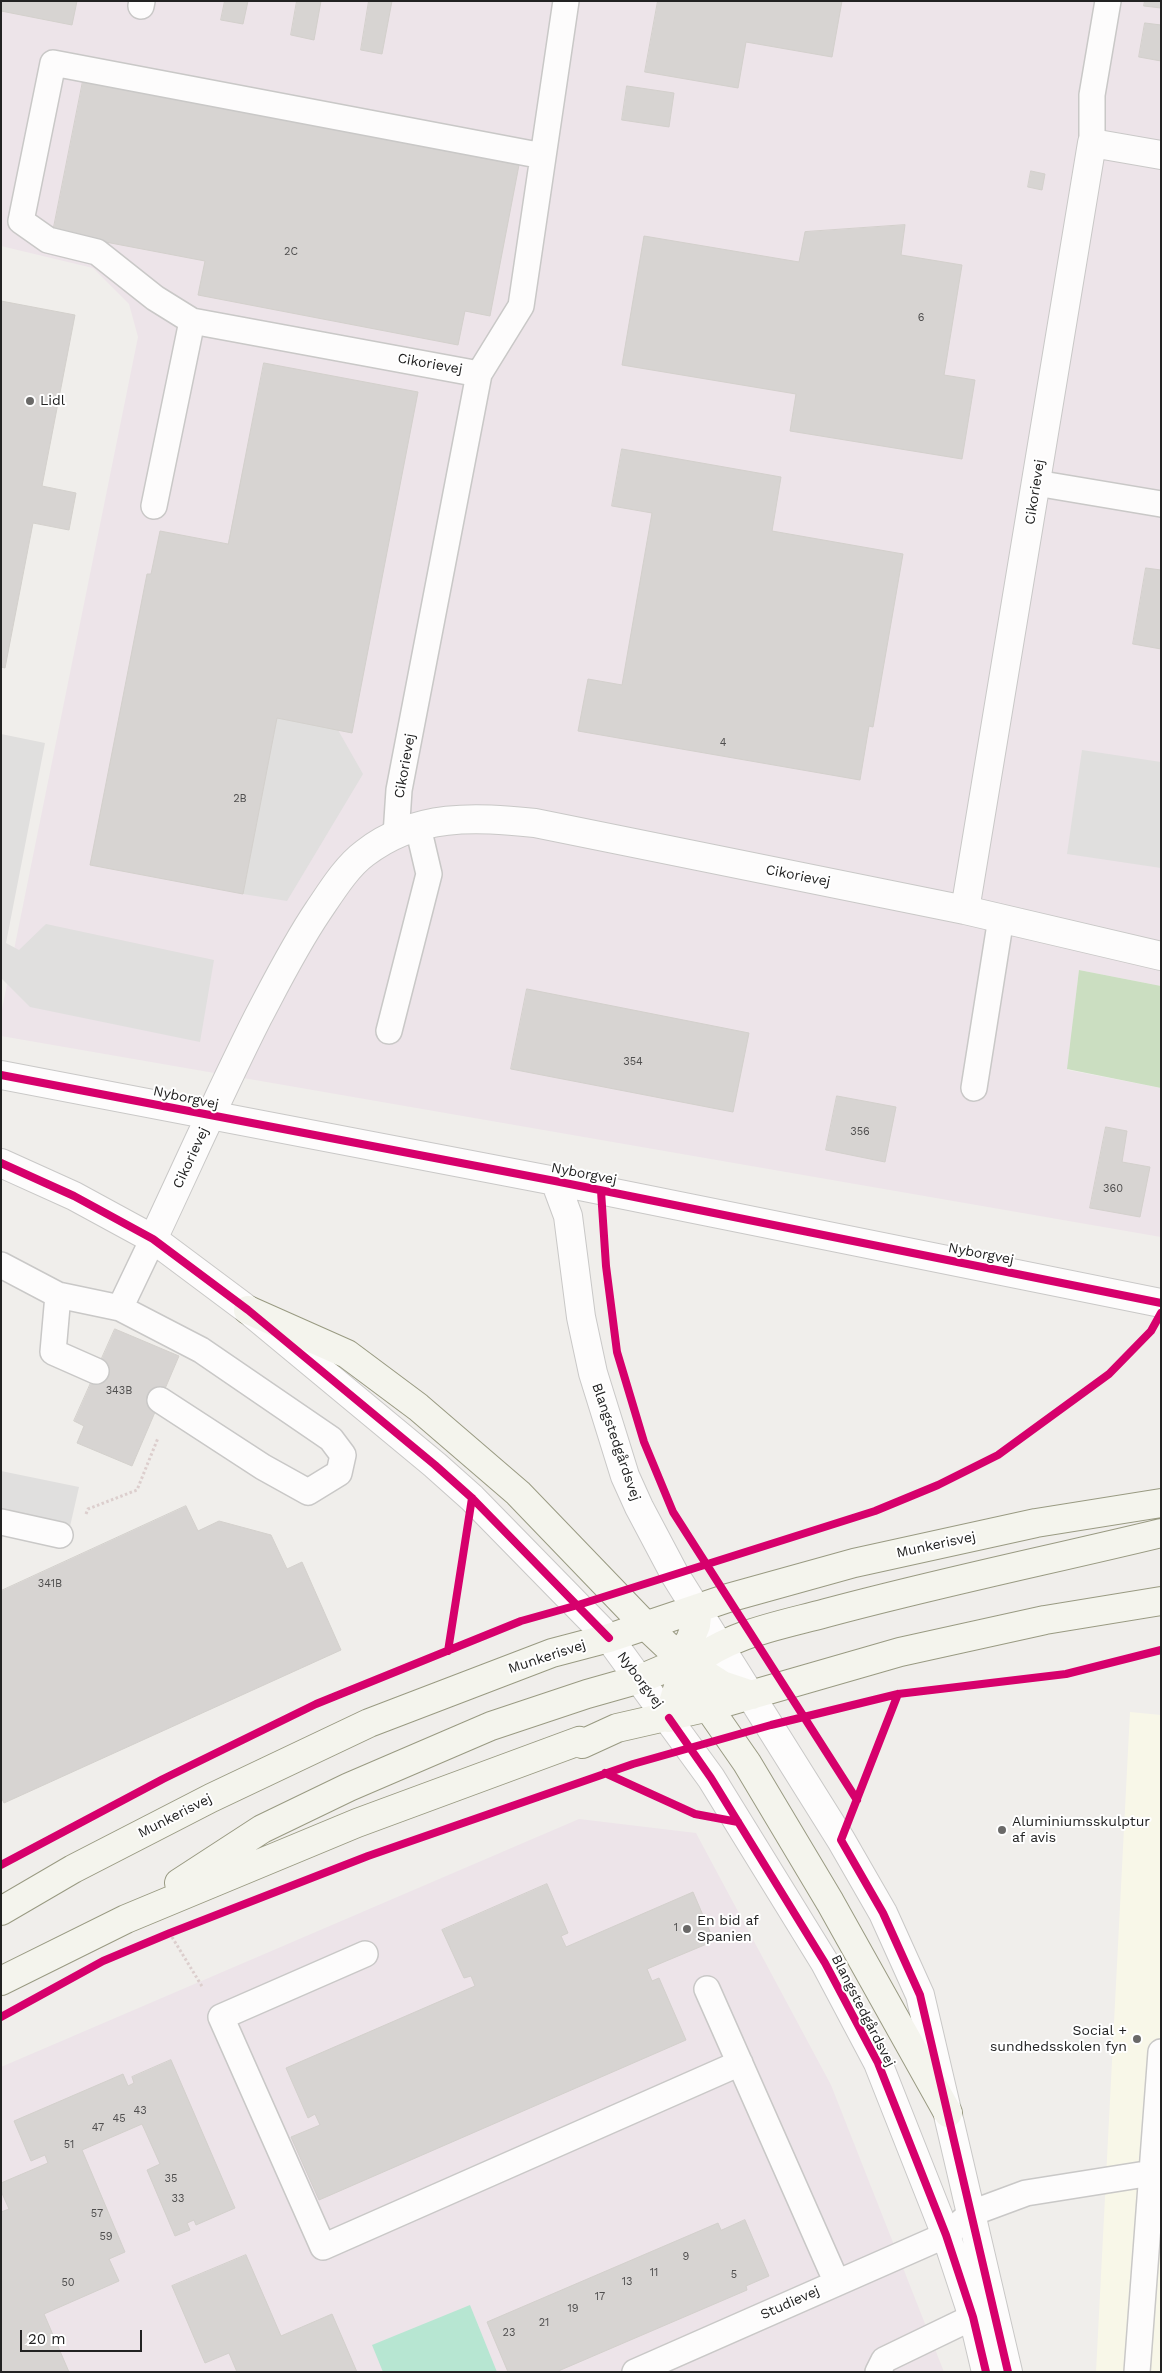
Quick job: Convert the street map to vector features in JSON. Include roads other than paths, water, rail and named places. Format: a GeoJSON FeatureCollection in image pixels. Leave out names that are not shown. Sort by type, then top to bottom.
{"type":"FeatureCollection","features":[{"type":"Feature","properties":{"kind":"main road"},"geometry":{"type":"LineString","coordinates":[[248,1310],[347,1354],[418,1407],[518,1493],[682,1665],[747,1763],[830,1902],[948,2113]]}},
{"type":"Feature","properties":{"kind":"main road","name":"Munkerisvej"},"geometry":{"type":"LineString","coordinates":[[1,1911],[73,1868],[202,1802],[369,1723],[552,1653],[609,1638],[698,1608],[854,1563],[1036,1524],[1161,1503]]}},
{"type":"Feature","properties":{"kind":"main road"},"geometry":{"type":"LineString","coordinates":[[126,1919],[262,1828],[349,1787],[491,1726],[587,1694],[640,1680],[682,1665],[752,1634],[867,1602],[1161,1533]]}},
{"type":"Feature","properties":{"kind":"main road"},"geometry":{"type":"LineString","coordinates":[[1,1981],[126,1919],[357,1823],[579,1741],[582,1744],[617,1728],[709,1708],[900,1652],[1045,1620],[1161,1602]]}},
{"type":"Feature","properties":{"kind":"main road"},"geometry":{"type":"LineString","coordinates":[[669,1718],[682,1665],[696,1625],[698,1608]]}},
{"type":"Feature","properties":{"kind":"main road"},"geometry":{"type":"LineString","coordinates":[[609,1638],[645,1648],[722,1685],[752,1696]]}},
{"type":"Feature","properties":{"kind":"street"},"geometry":{"type":"LineString","coordinates":[[1092,143],[1161,155]]}},
{"type":"Feature","properties":{"kind":"street","name":"Cikorievej"},"geometry":{"type":"LineString","coordinates":[[966,910],[1092,143]]}},
{"type":"Feature","properties":{"kind":"street","name":"Cikorievej"},"geometry":{"type":"LineString","coordinates":[[153,1239],[223,1086],[297,942],[337,883],[364,853],[407,831],[439,821],[482,818],[536,823],[966,910],[1161,956]]}},
{"type":"Feature","properties":{"kind":"street","name":"Nyborgvej"},"geometry":{"type":"LineString","coordinates":[[1,1075],[555,1181],[1161,1303]]}},
{"type":"Feature","properties":{"kind":"street","name":"Nyborgvej"},"geometry":{"type":"LineString","coordinates":[[1,1163],[74,1196],[153,1239],[248,1310],[435,1465],[472,1498],[609,1638],[669,1718]]}},
{"type":"Feature","properties":{"kind":"street","name":"Blangstedgårdsvej"},"geometry":{"type":"LineString","coordinates":[[555,1181],[568,1216],[581,1317],[607,1423],[625,1476],[675,1575],[698,1608],[719,1647],[752,1696],[841,1840],[882,1913],[920,1995],[1008,2372]]}},
{"type":"Feature","properties":{"kind":"street","name":"Blangstedgårdsvej"},"geometry":{"type":"LineString","coordinates":[[669,1718],[711,1778],[825,1963],[878,2064],[946,2235],[973,2317],[986,2372]]}},
{"type":"Feature","properties":{"kind":"lane"},"geometry":{"type":"LineString","coordinates":[[480,374],[521,306],[566,1]]}},
{"type":"Feature","properties":{"kind":"lane"},"geometry":{"type":"LineString","coordinates":[[1092,143],[1092,95],[1108,1]]}},
{"type":"Feature","properties":{"kind":"lane"},"geometry":{"type":"LineString","coordinates":[[154,506],[192,321],[155,298],[97,252],[48,240],[21,221],[53,63],[543,156]]}},
{"type":"Feature","properties":{"kind":"lane","name":"Cikorievej"},"geometry":{"type":"LineString","coordinates":[[192,321],[480,374],[399,790],[407,831]]}},
{"type":"Feature","properties":{"kind":"lane"},"geometry":{"type":"LineString","coordinates":[[1036,484],[1161,504]]}},
{"type":"Feature","properties":{"kind":"lane"},"geometry":{"type":"LineString","coordinates":[[389,1031],[428,874],[407,831]]}},
{"type":"Feature","properties":{"kind":"lane"},"geometry":{"type":"LineString","coordinates":[[974,1088],[1001,918]]}},
{"type":"Feature","properties":{"kind":"lane"},"geometry":{"type":"LineString","coordinates":[[120,1308],[153,1239]]}},
{"type":"Feature","properties":{"kind":"lane"},"geometry":{"type":"LineString","coordinates":[[1,1265],[58,1295],[120,1308],[201,1350],[331,1439],[343,1454],[339,1473],[308,1492],[263,1467],[166,1402]]}},
{"type":"Feature","properties":{"kind":"lane"},"geometry":{"type":"LineString","coordinates":[[58,1295],[54,1352],[96,1371]]}},
{"type":"Feature","properties":{"kind":"lane"},"geometry":{"type":"LineString","coordinates":[[1,1522],[60,1535]]}},
{"type":"Feature","properties":{"kind":"lane"},"geometry":{"type":"LineString","coordinates":[[365,1954],[221,2018],[323,2247],[740,2063]]}},
{"type":"Feature","properties":{"kind":"lane"},"geometry":{"type":"LineString","coordinates":[[707,1989],[837,2282]]}},
{"type":"Feature","properties":{"kind":"lane"},"geometry":{"type":"LineString","coordinates":[[1137,2372],[1161,2052]]}},
{"type":"Feature","properties":{"kind":"lane","name":"Studievej"},"geometry":{"type":"LineString","coordinates":[[634,2372],[946,2235],[972,2213],[1031,2191],[1152,2173]]}},
{"type":"Feature","properties":{"kind":"lane"},"geometry":{"type":"LineString","coordinates":[[878,2372],[884,2360],[973,2317]]}},
{"type":"Feature","properties":{"kind":"place","name":"Lidl"},"geometry":{"type":"Point","coordinates":[30,401]}},
{"type":"Feature","properties":{"kind":"place","name":"Aluminiumsskulptur af avis"},"geometry":{"type":"Point","coordinates":[1002,1830]}},
{"type":"Feature","properties":{"kind":"place","name":"En bid af Spanien"},"geometry":{"type":"Point","coordinates":[687,1929]}},
{"type":"Feature","properties":{"kind":"place","name":"Social + sundhedsskolen fyn"},"geometry":{"type":"Point","coordinates":[1137,2039]}}]}
